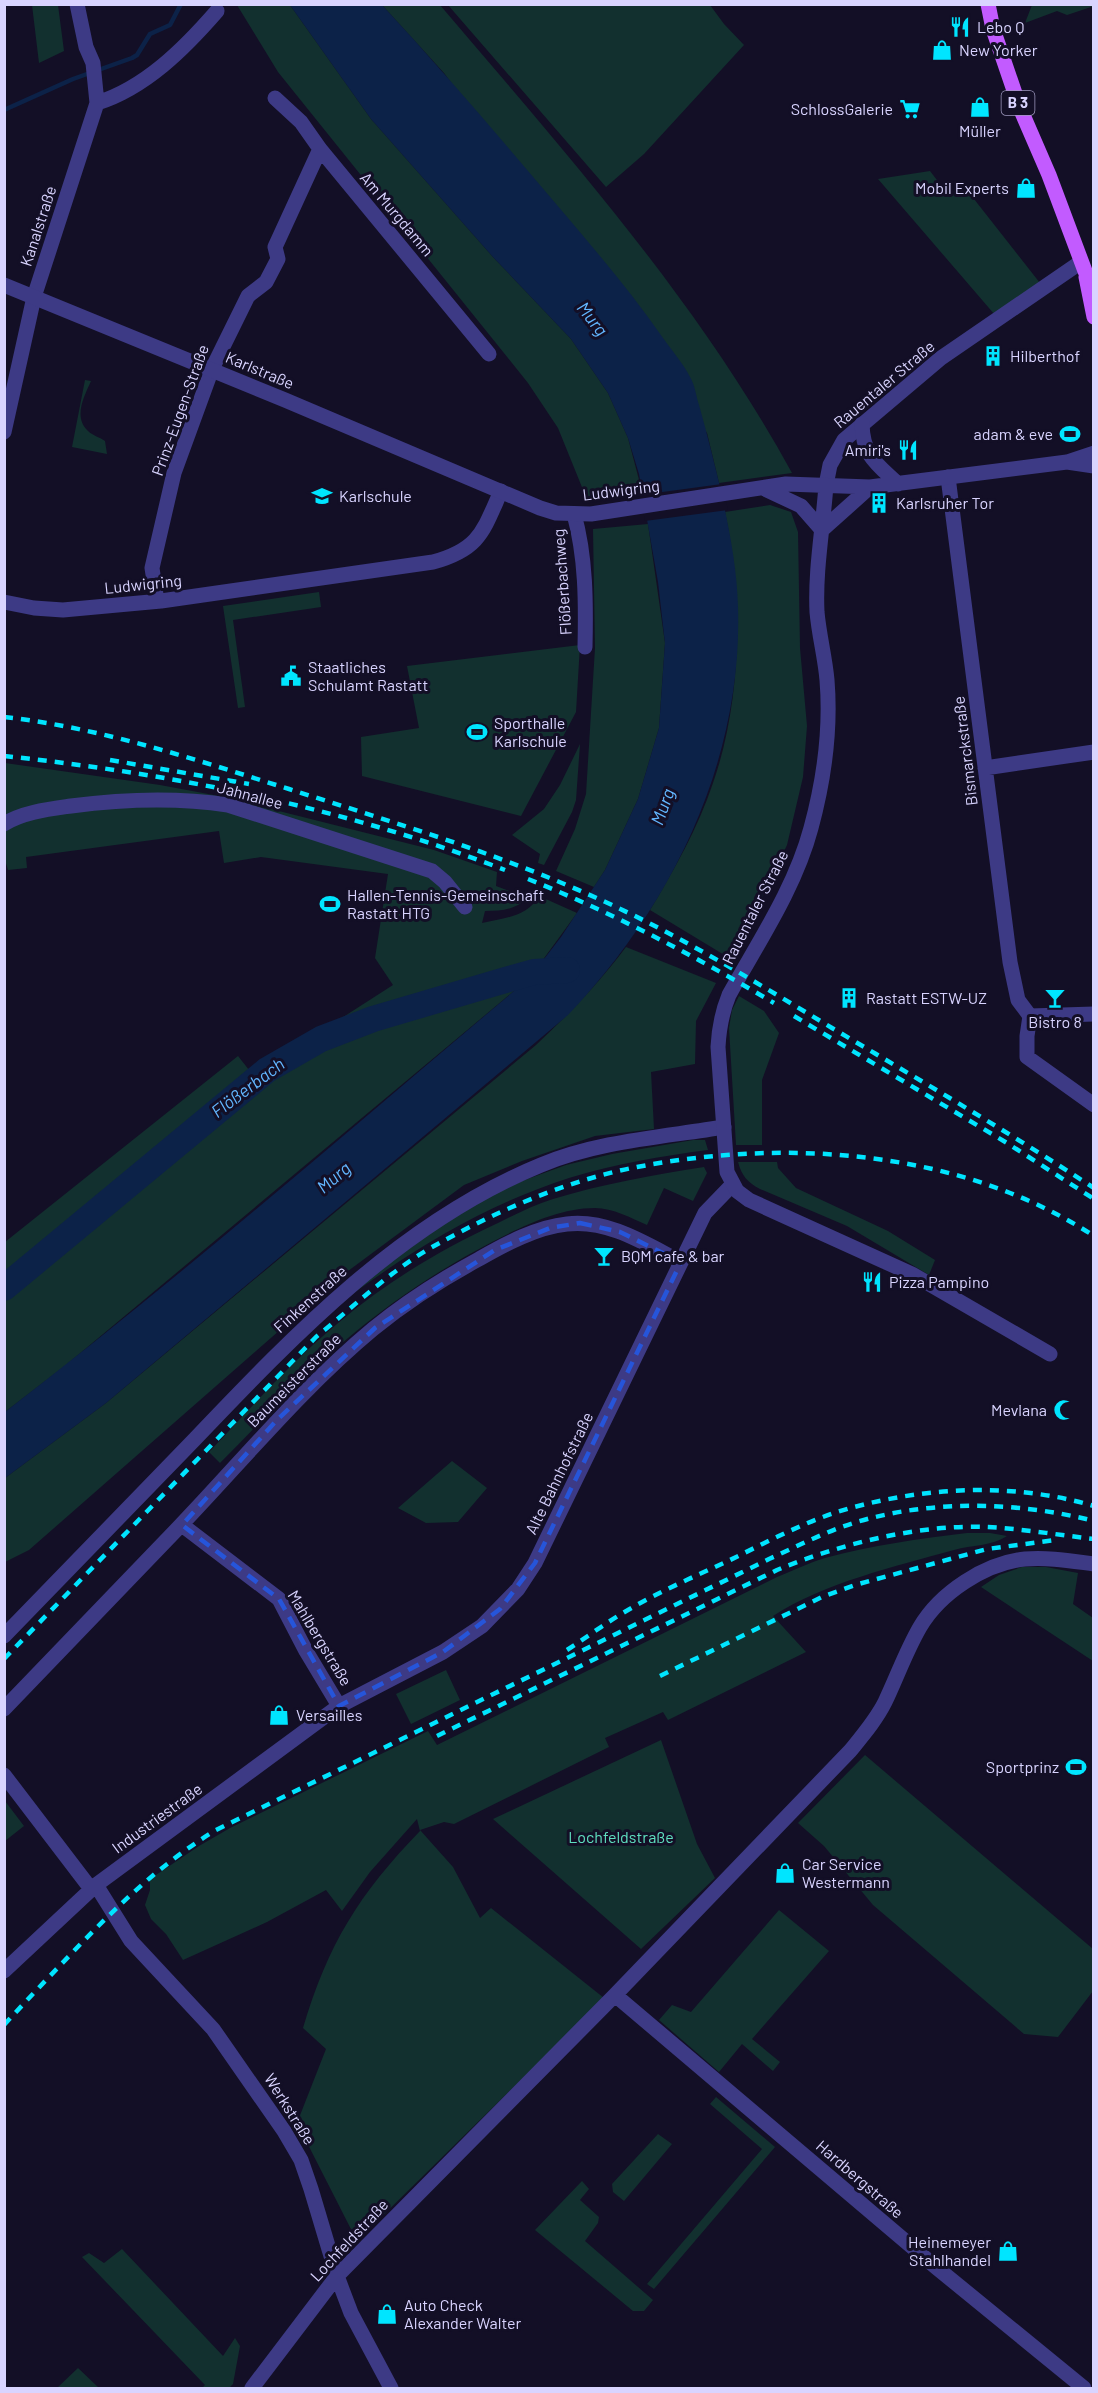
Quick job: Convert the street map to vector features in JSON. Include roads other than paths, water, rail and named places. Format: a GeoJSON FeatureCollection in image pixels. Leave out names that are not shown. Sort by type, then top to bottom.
{"type":"FeatureCollection","features":[{"type":"Feature","properties":{"kind":"main road","name":"B 3"},"geometry":{"type":"LineString","coordinates":[[988,4],[993,29],[1020,108],[1049,175],[1083,266],[1094,287]]}},
{"type":"Feature","properties":{"kind":"main road","name":"B 3"},"geometry":{"type":"LineString","coordinates":[[994,4],[1031,110],[1049,175]]}},
{"type":"Feature","properties":{"kind":"main road","name":"B 3"},"geometry":{"type":"LineString","coordinates":[[1083,266],[1094,317]]}},
{"type":"Feature","properties":{"kind":"street","name":"Kanalstraße"},"geometry":{"type":"LineString","coordinates":[[4,432],[34,297],[97,103],[93,63],[86,47],[77,4]]}},
{"type":"Feature","properties":{"kind":"street"},"geometry":{"type":"LineString","coordinates":[[97,103],[115,97],[146,78],[198,33],[217,11]]}},
{"type":"Feature","properties":{"kind":"street","name":"Am Murgdamm"},"geometry":{"type":"LineString","coordinates":[[275,98],[301,122],[489,354]]}},
{"type":"Feature","properties":{"kind":"street","name":"Prinz-Eugen-Straße"},"geometry":{"type":"LineString","coordinates":[[157,602],[152,568],[174,473],[212,369],[248,296],[266,282],[278,258],[274,247],[320,148]]}},
{"type":"Feature","properties":{"kind":"street","name":"Rauentaler Straße"},"geometry":{"type":"LineString","coordinates":[[732,1185],[727,1172],[718,1047],[723,1008],[776,912],[800,862],[811,830],[824,766],[828,704],[817,605],[826,485],[830,465],[836,450],[844,440],[941,358],[1083,266]]}},
{"type":"Feature","properties":{"kind":"street","name":"Karlstraße"},"geometry":{"type":"LineString","coordinates":[[4,285],[212,369],[501,491]]}},
{"type":"Feature","properties":{"kind":"street"},"geometry":{"type":"LineString","coordinates":[[862,424],[867,453],[898,484]]}},
{"type":"Feature","properties":{"kind":"street","name":"Ludwigring"},"geometry":{"type":"LineString","coordinates":[[4,602],[34,608],[63,610],[157,602],[434,562],[463,550],[482,534],[501,491],[556,513],[591,514],[762,488],[787,491],[826,485],[870,487],[898,484],[1067,462],[1093,455]]}},
{"type":"Feature","properties":{"kind":"street","name":"Bismarckstraße"},"geometry":{"type":"LineString","coordinates":[[948,477],[1010,962],[1018,1000],[1030,1016]]}},
{"type":"Feature","properties":{"kind":"street"},"geometry":{"type":"LineString","coordinates":[[787,491],[822,530],[870,487]]}},
{"type":"Feature","properties":{"kind":"street","name":"Flößerbachweg"},"geometry":{"type":"LineString","coordinates":[[574,514],[580,534],[584,580],[585,647]]}},
{"type":"Feature","properties":{"kind":"street"},"geometry":{"type":"LineString","coordinates":[[985,768],[1094,752]]}},
{"type":"Feature","properties":{"kind":"street","name":"Jahnallee"},"geometry":{"type":"LineString","coordinates":[[4,824],[20,816],[57,808],[131,799],[202,801],[228,805],[432,871],[445,882],[465,907]]}},
{"type":"Feature","properties":{"kind":"street"},"geometry":{"type":"LineString","coordinates":[[1094,1014],[1030,1016],[1027,1036],[1027,1057],[1094,1105]]}},
{"type":"Feature","properties":{"kind":"street","name":"Finkenstraße"},"geometry":{"type":"LineString","coordinates":[[4,1636],[271,1358],[341,1293],[433,1222],[483,1192],[544,1164],[619,1144],[724,1127]]}},
{"type":"Feature","properties":{"kind":"street"},"geometry":{"type":"LineString","coordinates":[[732,1185],[749,1200],[912,1274],[1050,1354]]}},
{"type":"Feature","properties":{"kind":"street","name":"Alte Bahnhofstraße"},"geometry":{"type":"LineString","coordinates":[[339,1706],[462,1641],[500,1609],[518,1589],[540,1553],[705,1213],[732,1185]]}},
{"type":"Feature","properties":{"kind":"street","name":"Baumeisterstraße"},"geometry":{"type":"LineString","coordinates":[[4,1709],[182,1525],[277,1420],[375,1328],[416,1297],[495,1250],[550,1228],[580,1223],[620,1232],[681,1262]]}},
{"type":"Feature","properties":{"kind":"street","name":"Mahlbergstraße"},"geometry":{"type":"LineString","coordinates":[[182,1525],[279,1599],[306,1651],[339,1706]]}},
{"type":"Feature","properties":{"kind":"street","name":"Lochfeldstraße"},"geometry":{"type":"LineString","coordinates":[[252,2388],[336,2276],[615,1995],[850,1750],[869,1728],[884,1704],[921,1626],[933,1609],[949,1593],[972,1578],[999,1565],[1023,1559],[1050,1559],[1094,1564]]}},
{"type":"Feature","properties":{"kind":"street","name":"Industriestraße"},"geometry":{"type":"LineString","coordinates":[[4,1971],[94,1887],[339,1706]]}},
{"type":"Feature","properties":{"kind":"street","name":"Werkstraße"},"geometry":{"type":"LineString","coordinates":[[4,1774],[94,1887],[131,1941],[213,2029],[284,2131],[301,2160],[336,2276],[351,2313],[391,2388]]}},
{"type":"Feature","properties":{"kind":"street","name":"Hardbergstraße"},"geometry":{"type":"LineString","coordinates":[[615,1995],[937,2268],[1084,2388]]}},
{"type":"Feature","properties":{"kind":"water","name":"Murg"},"geometry":{"type":"Polygon","coordinates":[[[290,5],[382,5],[476,110],[593,247],[681,362],[692,380],[708,437],[730,534],[736,577],[738,607],[736,664],[728,720],[714,775],[694,828],[669,878],[639,927],[568,1015],[106,1403],[5,1478],[5,1412],[198,1257],[534,972],[561,937],[605,870],[638,799],[659,728],[665,643],[658,582],[639,474],[628,438],[608,393],[571,339],[493,257],[371,119],[290,5]]]}},
{"type":"Feature","properties":{"kind":"waterway"},"geometry":{"type":"LineString","coordinates":[[4,110],[73,79],[132,58],[137,55],[150,34],[170,25],[181,4]]}},
{"type":"Feature","properties":{"kind":"waterway","name":"Flößerbach"},"geometry":{"type":"LineString","coordinates":[[4,1288],[267,1070],[321,1039],[373,1019],[509,979],[534,972],[567,970]]}},
{"type":"Feature","properties":{"kind":"railway"},"geometry":{"type":"LineString","coordinates":[[4,717],[77,729],[184,756],[447,840],[563,883],[631,914],[718,961],[964,1106],[1094,1188]]}},
{"type":"Feature","properties":{"kind":"railway"},"geometry":{"type":"LineString","coordinates":[[4,756],[132,773],[259,796],[383,829],[505,870]]}},
{"type":"Feature","properties":{"kind":"railway"},"geometry":{"type":"LineString","coordinates":[[110,760],[249,784]]}},
{"type":"Feature","properties":{"kind":"railway"},"geometry":{"type":"LineString","coordinates":[[528,879],[653,936],[774,1003]]}},
{"type":"Feature","properties":{"kind":"railway"},"geometry":{"type":"LineString","coordinates":[[794,1016],[1007,1143],[1094,1199]]}},
{"type":"Feature","properties":{"kind":"railway"},"geometry":{"type":"LineString","coordinates":[[4,1659],[316,1337],[412,1259],[477,1223],[529,1200],[583,1181],[637,1167],[695,1158],[754,1153],[813,1153],[873,1158],[931,1169],[988,1185],[1043,1207],[1094,1236]]}},
{"type":"Feature","properties":{"kind":"railway"},"geometry":{"type":"LineString","coordinates":[[567,1650],[620,1615],[664,1591],[806,1524],[865,1504],[930,1493],[996,1490],[1062,1498],[1094,1506]]}},
{"type":"Feature","properties":{"kind":"railway"},"geometry":{"type":"LineString","coordinates":[[4,2025],[121,1904],[176,1857],[216,1830],[769,1559],[836,1529],[867,1519],[931,1508],[997,1506],[1063,1514],[1094,1521]]}},
{"type":"Feature","properties":{"kind":"railway"},"geometry":{"type":"LineString","coordinates":[[437,1736],[777,1570],[853,1544],[908,1532],[962,1527],[1001,1528],[1094,1539]]}},
{"type":"Feature","properties":{"kind":"railway"},"geometry":{"type":"LineString","coordinates":[[660,1676],[822,1597],[855,1585],[987,1549],[1055,1540]]}},
{"type":"Feature","properties":{"kind":"place","name":"Lebo Q"},"geometry":{"type":"Point","coordinates":[960,27]}},
{"type":"Feature","properties":{"kind":"place","name":"New Yorker"},"geometry":{"type":"Point","coordinates":[942,50]}},
{"type":"Feature","properties":{"kind":"place","name":"Müller"},"geometry":{"type":"Point","coordinates":[980,107]}},
{"type":"Feature","properties":{"kind":"place","name":"SchlossGalerie"},"geometry":{"type":"Point","coordinates":[910,109]}},
{"type":"Feature","properties":{"kind":"place","name":"Mobil Experts"},"geometry":{"type":"Point","coordinates":[1026,188]}},
{"type":"Feature","properties":{"kind":"place","name":"Hilberthof"},"geometry":{"type":"Point","coordinates":[993,356]}},
{"type":"Feature","properties":{"kind":"place","name":"adam & eve"},"geometry":{"type":"Point","coordinates":[1070,434]}},
{"type":"Feature","properties":{"kind":"place","name":"Amiri's"},"geometry":{"type":"Point","coordinates":[908,450]}},
{"type":"Feature","properties":{"kind":"place","name":"Karlschule"},"geometry":{"type":"Point","coordinates":[322,496]}},
{"type":"Feature","properties":{"kind":"place","name":"Karlsruher Tor"},"geometry":{"type":"Point","coordinates":[879,503]}},
{"type":"Feature","properties":{"kind":"place","name":"Staatliches Schulamt Rastatt"},"geometry":{"type":"Point","coordinates":[291,676]}},
{"type":"Feature","properties":{"kind":"place","name":"Sporthalle Karlschule"},"geometry":{"type":"Point","coordinates":[477,732]}},
{"type":"Feature","properties":{"kind":"place","name":"Hallen-Tennis-Gemeinschaft Rastatt HTG"},"geometry":{"type":"Point","coordinates":[330,904]}},
{"type":"Feature","properties":{"kind":"place","name":"Rastatt ESTW-UZ"},"geometry":{"type":"Point","coordinates":[849,998]}},
{"type":"Feature","properties":{"kind":"place","name":"Bistro 8"},"geometry":{"type":"Point","coordinates":[1055,998]}},
{"type":"Feature","properties":{"kind":"place","name":"BQM cafe & bar"},"geometry":{"type":"Point","coordinates":[604,1256]}},
{"type":"Feature","properties":{"kind":"place","name":"Pizza Pampino"},"geometry":{"type":"Point","coordinates":[872,1282]}},
{"type":"Feature","properties":{"kind":"place","name":"Mevlana"},"geometry":{"type":"Point","coordinates":[1064,1410]}},
{"type":"Feature","properties":{"kind":"place","name":"Versailles"},"geometry":{"type":"Point","coordinates":[279,1715]}},
{"type":"Feature","properties":{"kind":"place","name":"Sportprinz"},"geometry":{"type":"Point","coordinates":[1076,1767]}},
{"type":"Feature","properties":{"kind":"place","name":"Car Service Westermann"},"geometry":{"type":"Point","coordinates":[785,1873]}},
{"type":"Feature","properties":{"kind":"place","name":"Heinemeyer Stahlhandel"},"geometry":{"type":"Point","coordinates":[1008,2251]}},
{"type":"Feature","properties":{"kind":"place","name":"Auto Check Alexander Walter"},"geometry":{"type":"Point","coordinates":[387,2314]}}]}
